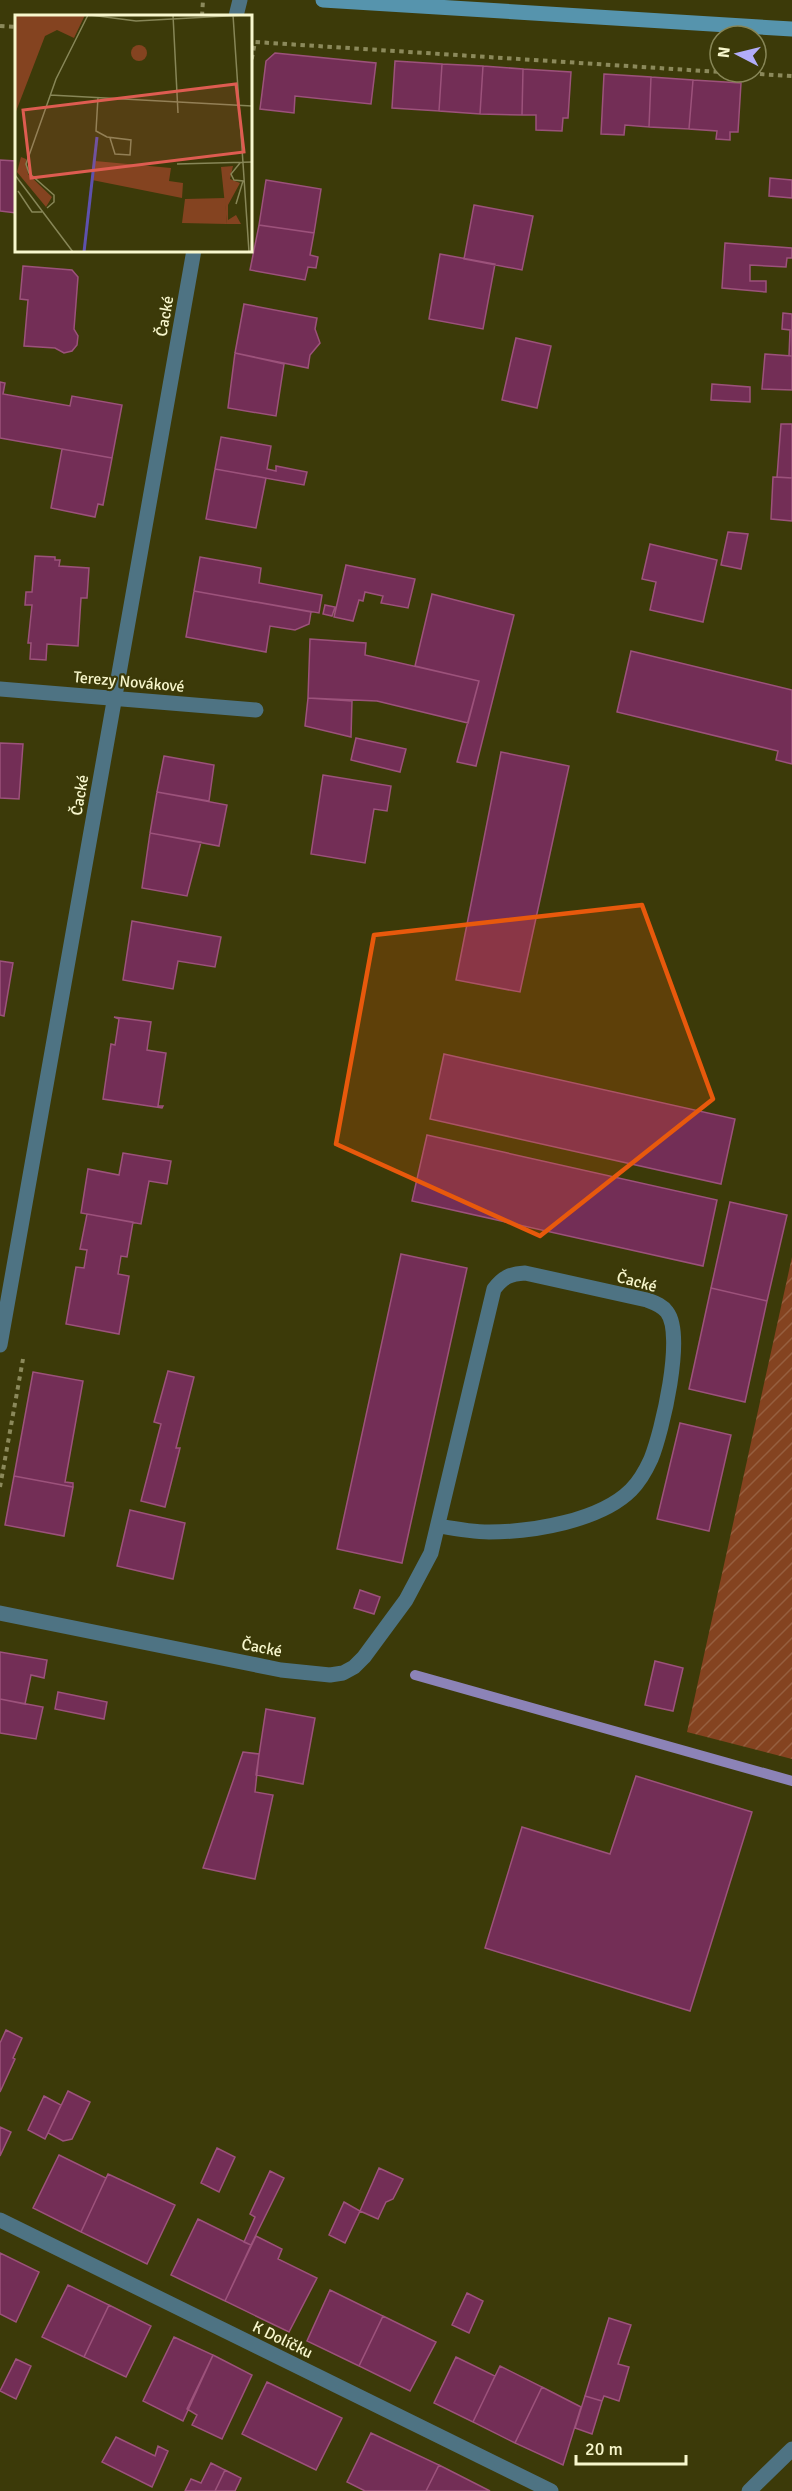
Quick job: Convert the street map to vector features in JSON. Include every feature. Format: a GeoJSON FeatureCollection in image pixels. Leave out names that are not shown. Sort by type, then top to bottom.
{"type":"FeatureCollection","features":[{"type":"Feature","properties":{"kind":"main road"},"geometry":{"type":"LineString","coordinates":[[323,0],[792,30]]}},
{"type":"Feature","properties":{"kind":"street"},"geometry":{"type":"LineString","coordinates":[[236,15],[240,0]]}},
{"type":"Feature","properties":{"kind":"street","name":"Čacké"},"geometry":{"type":"LineString","coordinates":[[0,1345],[194,252]]}},
{"type":"Feature","properties":{"kind":"street","name":"Terezy Novákové"},"geometry":{"type":"LineString","coordinates":[[0,689],[256,710]]}},
{"type":"Feature","properties":{"kind":"street","name":"Čacké"},"geometry":{"type":"LineString","coordinates":[[0,1613],[281,1670],[330,1675],[343,1672],[354,1667],[364,1657],[406,1600],[431,1553],[440,1526],[492,1296],[501,1280],[511,1274],[525,1273],[647,1300],[660,1305],[668,1313],[674,1337],[669,1387],[651,1457],[642,1476],[631,1490],[615,1502],[592,1514],[557,1524],[489,1532],[440,1526]]}},
{"type":"Feature","properties":{"kind":"street","name":"K Dolíčku"},"geometry":{"type":"LineString","coordinates":[[0,2220],[551,2491]]}},
{"type":"Feature","properties":{"kind":"street"},"geometry":{"type":"LineString","coordinates":[[749,2491],[792,2450]]}},
{"type":"Feature","properties":{"kind":"path"},"geometry":{"type":"LineString","coordinates":[[202,15],[203,0]]}},
{"type":"Feature","properties":{"kind":"path"},"geometry":{"type":"LineString","coordinates":[[0,26],[15,27]]}},
{"type":"Feature","properties":{"kind":"path"},"geometry":{"type":"LineString","coordinates":[[253,41],[708,71]]}},
{"type":"Feature","properties":{"kind":"path"},"geometry":{"type":"LineString","coordinates":[[768,75],[792,76]]}},
{"type":"Feature","properties":{"kind":"highlighted area"},"geometry":{"type":"Polygon","coordinates":[[[642,905],[713,1099],[540,1236],[336,1144],[374,935],[642,905]]]}},
{"type":"Feature","properties":{"kind":"shaded area"},"geometry":{"type":"Polygon","coordinates":[[[792,1257],[792,1759],[687,1732],[792,1257]]]}},
{"type":"Feature","properties":{"kind":"building"},"geometry":{"type":"Polygon","coordinates":[[[275,53],[376,63],[371,104],[295,96],[294,113],[260,109],[266,61],[275,53]]]}},
{"type":"Feature","properties":{"kind":"building"},"geometry":{"type":"Polygon","coordinates":[[[395,61],[442,64],[439,111],[392,108],[395,61]]]}},
{"type":"Feature","properties":{"kind":"building"},"geometry":{"type":"Polygon","coordinates":[[[442,64],[483,66],[480,114],[439,111],[442,64]]]}},
{"type":"Feature","properties":{"kind":"building"},"geometry":{"type":"Polygon","coordinates":[[[483,66],[523,69],[522,115],[480,114],[483,66]]]}},
{"type":"Feature","properties":{"kind":"building"},"geometry":{"type":"Polygon","coordinates":[[[523,69],[571,72],[568,118],[563,118],[562,131],[536,130],[536,115],[522,115],[523,69]]]}},
{"type":"Feature","properties":{"kind":"building"},"geometry":{"type":"Polygon","coordinates":[[[604,74],[651,77],[649,127],[625,125],[624,135],[601,134],[604,74]]]}},
{"type":"Feature","properties":{"kind":"building"},"geometry":{"type":"Polygon","coordinates":[[[651,77],[693,80],[689,129],[649,127],[651,77]]]}},
{"type":"Feature","properties":{"kind":"building"},"geometry":{"type":"Polygon","coordinates":[[[693,80],[708,81],[708,84],[741,84],[738,132],[730,132],[730,140],[716,139],[717,131],[689,129],[693,80]]]}},
{"type":"Feature","properties":{"kind":"building"},"geometry":{"type":"Polygon","coordinates":[[[0,160],[15,161],[15,213],[0,211],[0,160]]]}},
{"type":"Feature","properties":{"kind":"building"},"geometry":{"type":"Polygon","coordinates":[[[770,178],[792,180],[792,198],[769,196],[770,178]]]}},
{"type":"Feature","properties":{"kind":"building"},"geometry":{"type":"Polygon","coordinates":[[[266,180],[321,189],[314,233],[259,225],[266,180]]]}},
{"type":"Feature","properties":{"kind":"building"},"geometry":{"type":"Polygon","coordinates":[[[474,205],[533,216],[522,270],[464,259],[474,205]]]}},
{"type":"Feature","properties":{"kind":"building"},"geometry":{"type":"Polygon","coordinates":[[[259,225],[314,233],[310,255],[318,257],[316,268],[308,267],[305,280],[250,270],[259,225]]]}},
{"type":"Feature","properties":{"kind":"building"},"geometry":{"type":"Polygon","coordinates":[[[725,243],[792,248],[792,258],[787,258],[786,267],[750,265],[750,281],[766,281],[766,292],[722,288],[725,243]]]}},
{"type":"Feature","properties":{"kind":"building"},"geometry":{"type":"Polygon","coordinates":[[[440,254],[495,264],[483,329],[429,319],[440,254]]]}},
{"type":"Feature","properties":{"kind":"building"},"geometry":{"type":"Polygon","coordinates":[[[23,266],[72,270],[78,277],[74,329],[78,336],[77,345],[72,351],[64,353],[55,348],[24,346],[28,300],[20,299],[23,266]]]}},
{"type":"Feature","properties":{"kind":"building"},"geometry":{"type":"Polygon","coordinates":[[[244,304],[317,318],[315,329],[320,343],[310,355],[308,368],[235,353],[244,304]]]}},
{"type":"Feature","properties":{"kind":"building"},"geometry":{"type":"Polygon","coordinates":[[[783,313],[792,314],[792,356],[789,356],[790,330],[782,329],[783,313]]]}},
{"type":"Feature","properties":{"kind":"building"},"geometry":{"type":"Polygon","coordinates":[[[516,338],[551,346],[537,408],[502,400],[516,338]]]}},
{"type":"Feature","properties":{"kind":"building"},"geometry":{"type":"Polygon","coordinates":[[[235,353],[284,364],[276,416],[228,408],[235,353]]]}},
{"type":"Feature","properties":{"kind":"building"},"geometry":{"type":"Polygon","coordinates":[[[765,354],[792,356],[792,390],[762,389],[765,354]]]}},
{"type":"Feature","properties":{"kind":"building"},"geometry":{"type":"Polygon","coordinates":[[[0,382],[5,383],[3,394],[70,406],[72,396],[122,405],[112,458],[0,438],[0,382]]]}},
{"type":"Feature","properties":{"kind":"building"},"geometry":{"type":"Polygon","coordinates":[[[712,384],[750,387],[750,402],[711,400],[712,384]]]}},
{"type":"Feature","properties":{"kind":"building"},"geometry":{"type":"Polygon","coordinates":[[[781,424],[792,424],[792,478],[777,477],[781,424]]]}},
{"type":"Feature","properties":{"kind":"building"},"geometry":{"type":"Polygon","coordinates":[[[221,437],[271,446],[267,469],[276,471],[276,466],[307,472],[304,485],[215,469],[221,437]]]}},
{"type":"Feature","properties":{"kind":"building"},"geometry":{"type":"Polygon","coordinates":[[[62,449],[112,458],[103,505],[98,504],[95,517],[51,508],[62,449]]]}},
{"type":"Feature","properties":{"kind":"building"},"geometry":{"type":"Polygon","coordinates":[[[215,469],[266,478],[256,528],[206,519],[215,469]]]}},
{"type":"Feature","properties":{"kind":"building"},"geometry":{"type":"Polygon","coordinates":[[[773,477],[792,478],[792,521],[771,519],[773,477]]]}},
{"type":"Feature","properties":{"kind":"building"},"geometry":{"type":"Polygon","coordinates":[[[728,532],[748,534],[741,569],[721,565],[728,532]]]}},
{"type":"Feature","properties":{"kind":"building"},"geometry":{"type":"Polygon","coordinates":[[[650,544],[717,560],[703,622],[650,610],[656,582],[642,579],[650,544]]]}},
{"type":"Feature","properties":{"kind":"building"},"geometry":{"type":"Polygon","coordinates":[[[35,556],[55,557],[55,560],[60,560],[59,566],[89,568],[87,598],[81,598],[78,646],[47,644],[46,660],[30,659],[31,643],[28,643],[32,605],[25,605],[26,592],[32,592],[35,556]]]}},
{"type":"Feature","properties":{"kind":"building"},"geometry":{"type":"Polygon","coordinates":[[[200,557],[261,568],[259,583],[322,595],[319,613],[194,591],[200,557]]]}},
{"type":"Feature","properties":{"kind":"building"},"geometry":{"type":"Polygon","coordinates":[[[346,565],[415,579],[408,608],[381,603],[383,596],[365,592],[363,601],[359,600],[353,621],[334,617],[346,565]]]}},
{"type":"Feature","properties":{"kind":"building"},"geometry":{"type":"Polygon","coordinates":[[[194,591],[311,612],[309,624],[295,630],[270,626],[266,652],[186,637],[194,591]]]}},
{"type":"Feature","properties":{"kind":"building"},"geometry":{"type":"Polygon","coordinates":[[[432,594],[514,615],[476,766],[457,762],[479,681],[415,666],[432,594]]]}},
{"type":"Feature","properties":{"kind":"building"},"geometry":{"type":"Polygon","coordinates":[[[325,605],[335,607],[332,616],[323,614],[325,605]]]}},
{"type":"Feature","properties":{"kind":"building"},"geometry":{"type":"Polygon","coordinates":[[[310,639],[366,643],[365,655],[479,681],[468,723],[377,701],[308,698],[310,639]]]}},
{"type":"Feature","properties":{"kind":"building"},"geometry":{"type":"Polygon","coordinates":[[[631,651],[792,690],[792,764],[776,760],[778,751],[617,712],[631,651]]]}},
{"type":"Feature","properties":{"kind":"building"},"geometry":{"type":"Polygon","coordinates":[[[308,698],[352,701],[351,737],[305,726],[308,698]]]}},
{"type":"Feature","properties":{"kind":"building"},"geometry":{"type":"Polygon","coordinates":[[[356,738],[406,749],[400,772],[351,760],[356,738]]]}},
{"type":"Feature","properties":{"kind":"building"},"geometry":{"type":"Polygon","coordinates":[[[0,743],[23,744],[19,799],[0,798],[0,743]]]}},
{"type":"Feature","properties":{"kind":"building"},"geometry":{"type":"Polygon","coordinates":[[[501,752],[569,766],[520,992],[456,980],[501,752]]]}},
{"type":"Feature","properties":{"kind":"building"},"geometry":{"type":"Polygon","coordinates":[[[164,756],[214,765],[209,801],[157,792],[164,756]]]}},
{"type":"Feature","properties":{"kind":"building"},"geometry":{"type":"Polygon","coordinates":[[[323,775],[391,786],[387,811],[374,809],[365,863],[311,854],[323,775]]]}},
{"type":"Feature","properties":{"kind":"building"},"geometry":{"type":"Polygon","coordinates":[[[157,792],[227,805],[219,846],[150,833],[157,792]]]}},
{"type":"Feature","properties":{"kind":"building"},"geometry":{"type":"Polygon","coordinates":[[[150,833],[201,842],[187,896],[142,888],[150,833]]]}},
{"type":"Feature","properties":{"kind":"building"},"geometry":{"type":"Polygon","coordinates":[[[132,921],[221,937],[215,967],[178,961],[173,989],[123,980],[132,921]]]}},
{"type":"Feature","properties":{"kind":"building"},"geometry":{"type":"Polygon","coordinates":[[[0,961],[13,963],[4,1016],[0,1015],[0,961]]]}},
{"type":"Feature","properties":{"kind":"building"},"geometry":{"type":"Polygon","coordinates":[[[114,1017],[151,1022],[147,1050],[166,1053],[158,1106],[163,1106],[162,1108],[103,1099],[111,1044],[115,1045],[119,1019],[114,1017]]]}},
{"type":"Feature","properties":{"kind":"building"},"geometry":{"type":"Polygon","coordinates":[[[444,1054],[735,1119],[721,1184],[430,1119],[444,1054]]]}},
{"type":"Feature","properties":{"kind":"building"},"geometry":{"type":"Polygon","coordinates":[[[427,1135],[717,1200],[703,1266],[412,1201],[427,1135]]]}},
{"type":"Feature","properties":{"kind":"building"},"geometry":{"type":"Polygon","coordinates":[[[123,1153],[171,1161],[167,1184],[149,1181],[141,1224],[81,1213],[88,1169],[119,1175],[123,1153]]]}},
{"type":"Feature","properties":{"kind":"building"},"geometry":{"type":"Polygon","coordinates":[[[730,1202],[787,1215],[767,1301],[711,1288],[730,1202]]]}},
{"type":"Feature","properties":{"kind":"building"},"geometry":{"type":"Polygon","coordinates":[[[87,1214],[133,1222],[127,1257],[121,1256],[118,1274],[129,1276],[119,1334],[66,1324],[76,1267],[84,1268],[87,1250],[80,1249],[87,1214]]]}},
{"type":"Feature","properties":{"kind":"building"},"geometry":{"type":"Polygon","coordinates":[[[401,1254],[467,1268],[402,1563],[337,1549],[401,1254]]]}},
{"type":"Feature","properties":{"kind":"building"},"geometry":{"type":"Polygon","coordinates":[[[711,1288],[767,1301],[745,1402],[689,1389],[711,1288]]]}},
{"type":"Feature","properties":{"kind":"building"},"geometry":{"type":"Polygon","coordinates":[[[168,1371],[194,1377],[176,1448],[180,1448],[165,1507],[141,1501],[161,1424],[154,1422],[168,1371]]]}},
{"type":"Feature","properties":{"kind":"building"},"geometry":{"type":"Polygon","coordinates":[[[33,1372],[83,1381],[65,1482],[73,1483],[73,1487],[14,1476],[33,1372]]]}},
{"type":"Feature","properties":{"kind":"building"},"geometry":{"type":"Polygon","coordinates":[[[680,1423],[731,1435],[709,1531],[657,1519],[680,1423]]]}},
{"type":"Feature","properties":{"kind":"building"},"geometry":{"type":"Polygon","coordinates":[[[14,1476],[73,1487],[64,1536],[5,1525],[14,1476]]]}},
{"type":"Feature","properties":{"kind":"building"},"geometry":{"type":"Polygon","coordinates":[[[130,1510],[185,1523],[173,1579],[117,1566],[130,1510]]]}},
{"type":"Feature","properties":{"kind":"building"},"geometry":{"type":"Polygon","coordinates":[[[360,1590],[380,1597],[374,1614],[354,1608],[360,1590]]]}},
{"type":"Feature","properties":{"kind":"building"},"geometry":{"type":"Polygon","coordinates":[[[0,1652],[47,1660],[44,1678],[31,1675],[25,1704],[0,1699],[0,1652]]]}},
{"type":"Feature","properties":{"kind":"building"},"geometry":{"type":"Polygon","coordinates":[[[655,1661],[683,1668],[673,1711],[645,1705],[655,1661]]]}},
{"type":"Feature","properties":{"kind":"building"},"geometry":{"type":"Polygon","coordinates":[[[58,1692],[107,1702],[104,1719],[55,1709],[58,1692]]]}},
{"type":"Feature","properties":{"kind":"building"},"geometry":{"type":"Polygon","coordinates":[[[0,1699],[43,1707],[36,1739],[0,1733],[0,1699]]]}},
{"type":"Feature","properties":{"kind":"building"},"geometry":{"type":"Polygon","coordinates":[[[266,1709],[315,1718],[303,1784],[256,1775],[266,1709]]]}},
{"type":"Feature","properties":{"kind":"building"},"geometry":{"type":"Polygon","coordinates":[[[243,1752],[259,1754],[255,1792],[273,1795],[255,1879],[203,1868],[243,1752]]]}},
{"type":"Feature","properties":{"kind":"building"},"geometry":{"type":"Polygon","coordinates":[[[636,1776],[752,1812],[690,2011],[485,1948],[522,1827],[610,1854],[636,1776]]]}},
{"type":"Feature","properties":{"kind":"building"},"geometry":{"type":"Polygon","coordinates":[[[6,2030],[22,2038],[0,2092],[0,2043],[6,2030]]]}},
{"type":"Feature","properties":{"kind":"building"},"geometry":{"type":"Polygon","coordinates":[[[68,2091],[90,2102],[72,2139],[63,2141],[48,2133],[68,2091]]]}},
{"type":"Feature","properties":{"kind":"building"},"geometry":{"type":"Polygon","coordinates":[[[44,2096],[61,2105],[45,2139],[28,2130],[44,2096]]]}},
{"type":"Feature","properties":{"kind":"building"},"geometry":{"type":"Polygon","coordinates":[[[0,2127],[11,2132],[0,2156],[0,2127]]]}},
{"type":"Feature","properties":{"kind":"building"},"geometry":{"type":"Polygon","coordinates":[[[217,2148],[235,2157],[219,2192],[201,2183],[217,2148]]]}},
{"type":"Feature","properties":{"kind":"building"},"geometry":{"type":"Polygon","coordinates":[[[59,2155],[106,2178],[81,2232],[33,2208],[59,2155]]]}},
{"type":"Feature","properties":{"kind":"building"},"geometry":{"type":"Polygon","coordinates":[[[379,2168],[403,2179],[393,2199],[386,2202],[378,2219],[360,2211],[379,2168]]]}},
{"type":"Feature","properties":{"kind":"building"},"geometry":{"type":"Polygon","coordinates":[[[270,2171],[284,2178],[251,2245],[244,2242],[255,2217],[250,2214],[270,2171]]]}},
{"type":"Feature","properties":{"kind":"building"},"geometry":{"type":"Polygon","coordinates":[[[108,2174],[175,2205],[147,2264],[81,2232],[108,2174]]]}},
{"type":"Feature","properties":{"kind":"building"},"geometry":{"type":"Polygon","coordinates":[[[344,2202],[360,2211],[345,2243],[329,2235],[344,2202]]]}},
{"type":"Feature","properties":{"kind":"building"},"geometry":{"type":"Polygon","coordinates":[[[198,2219],[251,2245],[225,2301],[171,2275],[198,2219]]]}},
{"type":"Feature","properties":{"kind":"building"},"geometry":{"type":"Polygon","coordinates":[[[256,2236],[282,2249],[278,2259],[317,2278],[289,2332],[225,2301],[256,2236]]]}},
{"type":"Feature","properties":{"kind":"building"},"geometry":{"type":"Polygon","coordinates":[[[0,2253],[39,2272],[16,2322],[0,2314],[0,2253]]]}},
{"type":"Feature","properties":{"kind":"building"},"geometry":{"type":"Polygon","coordinates":[[[68,2285],[109,2305],[84,2357],[42,2337],[68,2285]]]}},
{"type":"Feature","properties":{"kind":"building"},"geometry":{"type":"Polygon","coordinates":[[[330,2290],[383,2316],[359,2366],[307,2341],[330,2290]]]}},
{"type":"Feature","properties":{"kind":"building"},"geometry":{"type":"Polygon","coordinates":[[[467,2293],[483,2301],[469,2333],[452,2325],[467,2293]]]}},
{"type":"Feature","properties":{"kind":"building"},"geometry":{"type":"Polygon","coordinates":[[[109,2305],[151,2326],[126,2377],[84,2357],[109,2305]]]}},
{"type":"Feature","properties":{"kind":"building"},"geometry":{"type":"Polygon","coordinates":[[[383,2316],[436,2342],[410,2391],[359,2366],[383,2316]]]}},
{"type":"Feature","properties":{"kind":"building"},"geometry":{"type":"Polygon","coordinates":[[[609,2318],[631,2325],[618,2364],[629,2367],[619,2401],[604,2396],[602,2401],[585,2396],[609,2318]]]}},
{"type":"Feature","properties":{"kind":"building"},"geometry":{"type":"Polygon","coordinates":[[[174,2337],[213,2355],[183,2421],[143,2401],[174,2337]]]}},
{"type":"Feature","properties":{"kind":"building"},"geometry":{"type":"Polygon","coordinates":[[[213,2355],[252,2375],[222,2439],[192,2425],[197,2415],[187,2409],[213,2355]]]}},
{"type":"Feature","properties":{"kind":"building"},"geometry":{"type":"Polygon","coordinates":[[[456,2357],[495,2376],[473,2422],[434,2403],[456,2357]]]}},
{"type":"Feature","properties":{"kind":"building"},"geometry":{"type":"Polygon","coordinates":[[[16,2359],[31,2366],[16,2399],[0,2391],[16,2359]]]}},
{"type":"Feature","properties":{"kind":"building"},"geometry":{"type":"Polygon","coordinates":[[[500,2366],[542,2387],[515,2443],[473,2422],[500,2366]]]}},
{"type":"Feature","properties":{"kind":"building"},"geometry":{"type":"Polygon","coordinates":[[[267,2382],[342,2418],[316,2470],[242,2434],[267,2382]]]}},
{"type":"Feature","properties":{"kind":"building"},"geometry":{"type":"Polygon","coordinates":[[[542,2387],[581,2407],[563,2465],[515,2443],[542,2387]]]}},
{"type":"Feature","properties":{"kind":"building"},"geometry":{"type":"Polygon","coordinates":[[[585,2396],[602,2401],[592,2434],[575,2428],[585,2396]]]}},
{"type":"Feature","properties":{"kind":"building"},"geometry":{"type":"Polygon","coordinates":[[[371,2433],[439,2465],[426,2491],[365,2491],[347,2482],[371,2433]]]}},
{"type":"Feature","properties":{"kind":"building"},"geometry":{"type":"Polygon","coordinates":[[[116,2437],[155,2456],[158,2446],[168,2451],[152,2487],[102,2462],[116,2437]]]}},
{"type":"Feature","properties":{"kind":"building"},"geometry":{"type":"Polygon","coordinates":[[[211,2463],[225,2470],[215,2491],[185,2491],[191,2479],[201,2483],[211,2463]]]}},
{"type":"Feature","properties":{"kind":"building"},"geometry":{"type":"Polygon","coordinates":[[[439,2465],[490,2491],[426,2491],[439,2465]]]}},
{"type":"Feature","properties":{"kind":"building"},"geometry":{"type":"Polygon","coordinates":[[[225,2470],[241,2478],[235,2491],[215,2491],[225,2470]]]}},
{"type":"Feature","properties":{"kind":"waterway"},"geometry":{"type":"LineString","coordinates":[[415,1675],[792,1781]]}}]}
